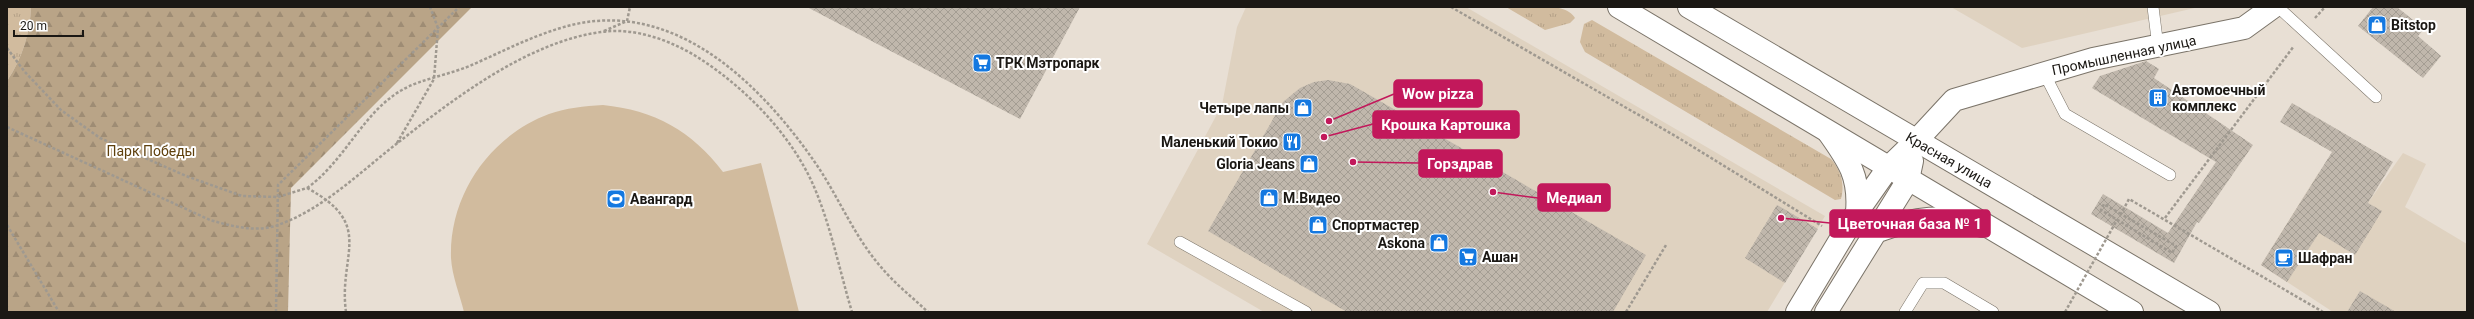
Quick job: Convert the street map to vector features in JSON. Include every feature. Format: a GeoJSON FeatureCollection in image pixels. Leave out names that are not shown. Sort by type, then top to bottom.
{"type":"FeatureCollection","features":[{"type":"Feature","properties":{"kind":"main road"},"geometry":{"type":"LineString","coordinates":[[1619,7],[2132,312]]}},
{"type":"Feature","properties":{"kind":"main road","name":"Красная улица"},"geometry":{"type":"LineString","coordinates":[[1689,7],[2209,312]]}},
{"type":"Feature","properties":{"kind":"main road","name":"Промышленная улица"},"geometry":{"type":"LineString","coordinates":[[1797,312],[1857,212],[1888,168],[1916,141],[1954,100],[2093,59],[2158,47],[2244,28],[2273,7]]}},
{"type":"Feature","properties":{"kind":"main road"},"geometry":{"type":"LineString","coordinates":[[1829,133],[1849,162],[1854,174],[1858,197],[1857,212]]}},
{"type":"Feature","properties":{"kind":"main road"},"geometry":{"type":"LineString","coordinates":[[1830,311],[1908,180],[1916,141]]}},
{"type":"Feature","properties":{"kind":"main road"},"geometry":{"type":"LineString","coordinates":[[1878,231],[1904,222],[1948,217],[1995,231]]}},
{"type":"Feature","properties":{"kind":"lane"},"geometry":{"type":"LineString","coordinates":[[2153,7],[2158,47]]}},
{"type":"Feature","properties":{"kind":"lane"},"geometry":{"type":"LineString","coordinates":[[2278,7],[2305,30],[2376,97]]}},
{"type":"Feature","properties":{"kind":"lane"},"geometry":{"type":"LineString","coordinates":[[2044,73],[2065,114],[2170,175]]}},
{"type":"Feature","properties":{"kind":"lane"},"geometry":{"type":"LineString","coordinates":[[1180,242],[1306,312]]}},
{"type":"Feature","properties":{"kind":"lane"},"geometry":{"type":"LineString","coordinates":[[1905,312],[1923,283],[1944,283],[1992,312]]}},
{"type":"Feature","properties":{"kind":"path"},"geometry":{"type":"LineString","coordinates":[[396,144],[434,79],[438,28],[430,7]]}},
{"type":"Feature","properties":{"kind":"path"},"geometry":{"type":"LineString","coordinates":[[276,312],[278,185],[459,7]]}},
{"type":"Feature","properties":{"kind":"path"},"geometry":{"type":"LineString","coordinates":[[627,21],[630,7]]}},
{"type":"Feature","properties":{"kind":"path"},"geometry":{"type":"LineString","coordinates":[[1451,7],[1732,170],[1825,228]]}},
{"type":"Feature","properties":{"kind":"path"},"geometry":{"type":"LineString","coordinates":[[2165,218],[2291,52],[2305,30],[2325,7]]}},
{"type":"Feature","properties":{"kind":"path"},"geometry":{"type":"LineString","coordinates":[[7,127],[210,220],[230,226],[251,228],[278,225],[328,199],[396,144],[478,85],[520,60],[558,43],[601,32],[627,21]]}},
{"type":"Feature","properties":{"kind":"path"},"geometry":{"type":"LineString","coordinates":[[7,48],[24,71],[60,110],[100,138],[186,176],[242,196],[278,197],[307,188],[330,169],[387,100],[404,88],[466,68],[536,36],[578,24],[627,21],[669,32],[703,48],[745,79],[778,113],[816,162],[843,212],[881,267],[928,312]]}},
{"type":"Feature","properties":{"kind":"path"},"geometry":{"type":"LineString","coordinates":[[601,32],[657,37],[683,47],[724,74],[761,110],[792,148],[811,181],[827,228],[852,312]]}},
{"type":"Feature","properties":{"kind":"path"},"geometry":{"type":"LineString","coordinates":[[307,188],[328,199],[343,214],[347,226],[350,257],[344,299],[346,312]]}},
{"type":"Feature","properties":{"kind":"path"},"geometry":{"type":"LineString","coordinates":[[2121,214],[2129,199],[2165,218],[2323,312]]}},
{"type":"Feature","properties":{"kind":"path"},"geometry":{"type":"LineString","coordinates":[[2104,204],[2121,214],[2176,246],[2172,253],[2101,210],[2104,204]]}},
{"type":"Feature","properties":{"kind":"path"},"geometry":{"type":"LineString","coordinates":[[2065,312],[2117,220]]}},
{"type":"Feature","properties":{"kind":"path"},"geometry":{"type":"LineString","coordinates":[[7,225],[60,312]]}},
{"type":"Feature","properties":{"kind":"path"},"geometry":{"type":"LineString","coordinates":[[1626,312],[1666,245]]}},
{"type":"Feature","properties":{"kind":"shaded area"},"geometry":{"type":"Polygon","coordinates":[[[1246,7],[1466,7],[1825,216],[1767,312],[1264,312],[1147,244],[1222,105],[1237,27],[1246,7]]]}},
{"type":"Feature","properties":{"kind":"shaded area"},"geometry":{"type":"Polygon","coordinates":[[[1951,7],[2199,7],[2022,48],[1951,7]]]}},
{"type":"Feature","properties":{"kind":"shaded area"},"geometry":{"type":"Polygon","coordinates":[[[2403,153],[2426,164],[2405,207],[2467,244],[2467,312],[2333,312],[2261,265],[2319,172],[2368,203],[2403,153]]]}},
{"type":"Feature","properties":{"kind":"green space"},"geometry":{"type":"Polygon","coordinates":[[[7,7],[31,7],[29,26],[24,46],[17,64],[7,81],[7,7]]]}},
{"type":"Feature","properties":{"kind":"green space","name":"Парк Победы"},"geometry":{"type":"Polygon","coordinates":[[[31,7],[472,7],[291,188],[288,312],[7,312],[7,81],[17,64],[24,46],[29,26],[31,7]]]}},
{"type":"Feature","properties":{"kind":"green space"},"geometry":{"type":"Polygon","coordinates":[[[1506,7],[1554,7],[1563,9],[1575,18],[1570,23],[1545,30],[1506,7]]]}},
{"type":"Feature","properties":{"kind":"green space"},"geometry":{"type":"Polygon","coordinates":[[[1592,20],[1831,159],[1840,173],[1843,188],[1841,199],[1835,200],[1585,52],[1580,42],[1584,24],[1592,20]]]}},
{"type":"Feature","properties":{"kind":"green space","name":"Авангард"},"geometry":{"type":"Polygon","coordinates":[[[603,105],[639,112],[670,125],[685,134],[698,145],[723,172],[761,163],[799,312],[464,312],[454,279],[451,258],[452,235],[457,212],[477,171],[492,153],[509,137],[528,124],[549,114],[562,110],[603,105]]]}},
{"type":"Feature","properties":{"kind":"building","name":"ТРК Мэтропарк"},"geometry":{"type":"Polygon","coordinates":[[[807,7],[1080,7],[1020,119],[807,7]]]}},
{"type":"Feature","properties":{"kind":"building"},"geometry":{"type":"Polygon","coordinates":[[[2373,7],[2397,7],[2424,29],[2418,36],[2441,56],[2423,78],[2358,26],[2373,7]]]}},
{"type":"Feature","properties":{"kind":"building"},"geometry":{"type":"Polygon","coordinates":[[[2146,61],[2159,69],[2154,78],[2253,145],[2199,223],[2197,222],[2174,263],[2091,214],[2103,194],[2168,233],[2216,162],[2092,88],[2100,76],[2146,61]]]}},
{"type":"Feature","properties":{"kind":"building"},"geometry":{"type":"Polygon","coordinates":[[[1328,80],[1350,84],[1646,255],[1613,312],[1347,312],[1208,231],[1283,102],[1300,88],[1314,82],[1328,80]]]}},
{"type":"Feature","properties":{"kind":"building"},"geometry":{"type":"Polygon","coordinates":[[[2292,103],[2393,162],[2368,203],[2382,211],[2355,255],[2319,233],[2287,282],[2261,265],[2332,152],[2280,122],[2292,103]]]}},
{"type":"Feature","properties":{"kind":"building"},"geometry":{"type":"Polygon","coordinates":[[[1777,205],[1818,229],[1785,283],[1745,258],[1777,205]]]}},
{"type":"Feature","properties":{"kind":"building"},"geometry":{"type":"Polygon","coordinates":[[[2360,291],[2396,312],[2347,312],[2360,291]]]}},
{"type":"Feature","properties":{"kind":"place","name":"Bitstop"},"geometry":{"type":"Point","coordinates":[2377,25]}},
{"type":"Feature","properties":{"kind":"place","name":"ТРК Мэтропарк"},"geometry":{"type":"Point","coordinates":[982,63]}},
{"type":"Feature","properties":{"kind":"place","name":"Автомоечный комплекс"},"geometry":{"type":"Point","coordinates":[2158,98]}},
{"type":"Feature","properties":{"kind":"place","name":"Четыре лапы"},"geometry":{"type":"Point","coordinates":[1303,108]}},
{"type":"Feature","properties":{"kind":"place","name":"Wow pizza"},"geometry":{"type":"Point","coordinates":[1329,121]}},
{"type":"Feature","properties":{"kind":"place","name":"Крошка Картошка"},"geometry":{"type":"Point","coordinates":[1324,137]}},
{"type":"Feature","properties":{"kind":"place","name":"Маленький Токио"},"geometry":{"type":"Point","coordinates":[1292,142]}},
{"type":"Feature","properties":{"kind":"place","name":"Горздрав"},"geometry":{"type":"Point","coordinates":[1353,162]}},
{"type":"Feature","properties":{"kind":"place","name":"Gloria Jeans"},"geometry":{"type":"Point","coordinates":[1309,164]}},
{"type":"Feature","properties":{"kind":"place","name":"Медиал"},"geometry":{"type":"Point","coordinates":[1493,192]}},
{"type":"Feature","properties":{"kind":"place","name":"М.Видео"},"geometry":{"type":"Point","coordinates":[1269,198]}},
{"type":"Feature","properties":{"kind":"place","name":"Авангард"},"geometry":{"type":"Point","coordinates":[616,199]}},
{"type":"Feature","properties":{"kind":"place","name":"Цветочная база № 1"},"geometry":{"type":"Point","coordinates":[1781,218]}},
{"type":"Feature","properties":{"kind":"place","name":"Спортмастер"},"geometry":{"type":"Point","coordinates":[1318,225]}},
{"type":"Feature","properties":{"kind":"place","name":"Askona"},"geometry":{"type":"Point","coordinates":[1439,243]}},
{"type":"Feature","properties":{"kind":"place","name":"Ашан"},"geometry":{"type":"Point","coordinates":[1468,257]}},
{"type":"Feature","properties":{"kind":"place","name":"Шафран"},"geometry":{"type":"Point","coordinates":[2284,258]}}]}
